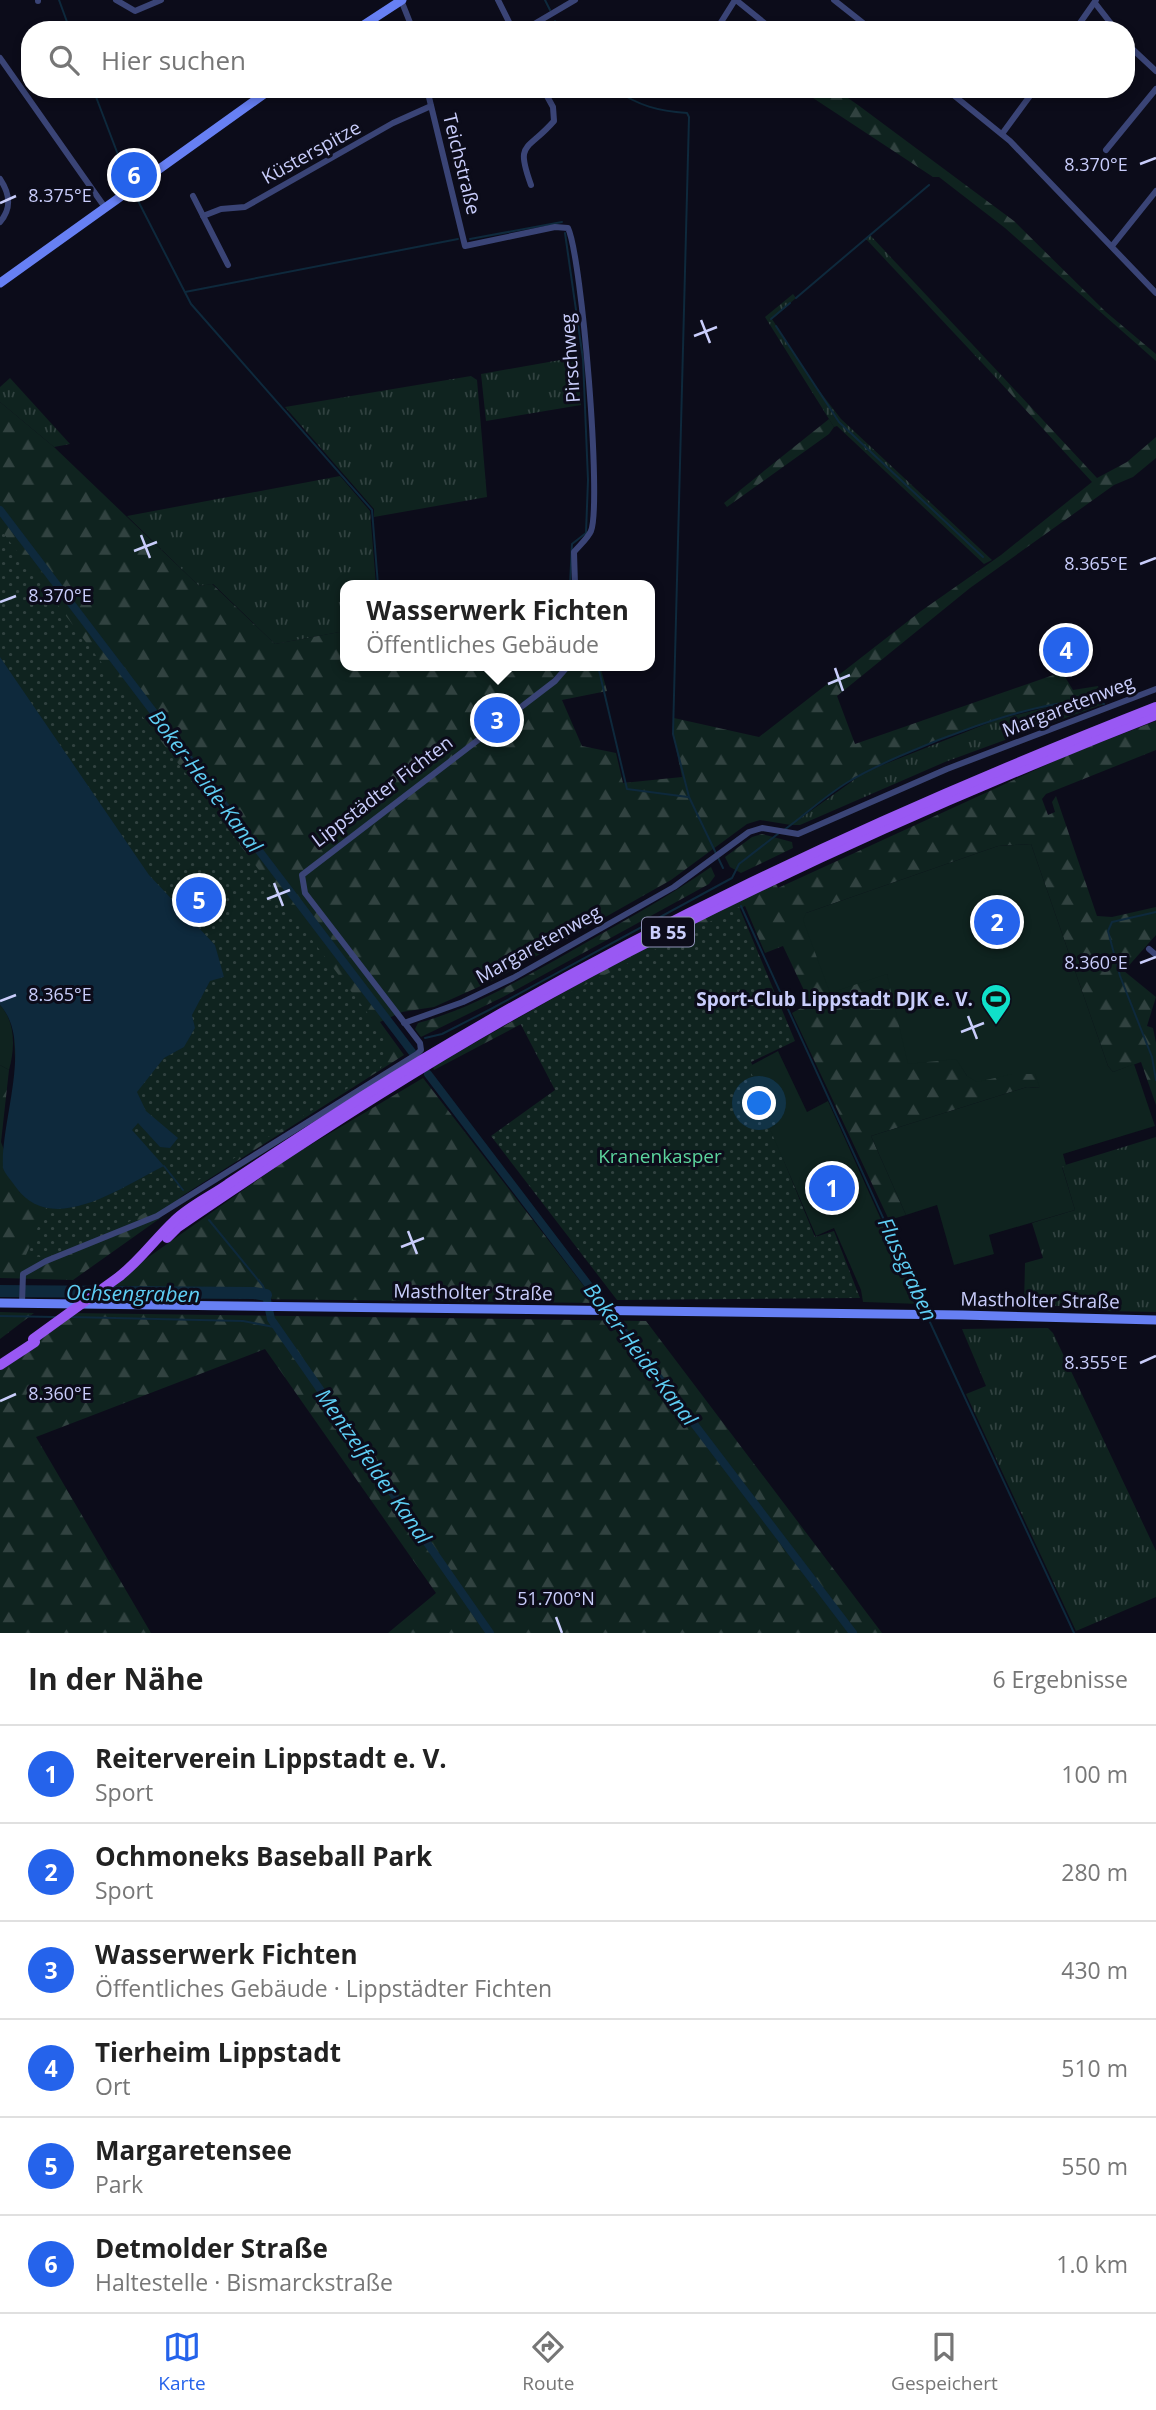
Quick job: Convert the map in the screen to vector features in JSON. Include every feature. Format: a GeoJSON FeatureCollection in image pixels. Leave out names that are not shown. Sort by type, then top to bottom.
{"type":"FeatureCollection","features":[{"type":"Feature","properties":{"kind":"main road","name":"B 55"},"geometry":{"type":"LineString","coordinates":[[0,1364],[121,1277],[143,1258],[174,1220],[301,1135],[470,1031],[718,897],[909,807],[1156,707]]}},
{"type":"Feature","properties":{"kind":"main road","name":"B 55"},"geometry":{"type":"LineString","coordinates":[[121,1277],[178,1227],[287,1153],[456,1048],[583,976],[744,893],[913,814],[1156,715]]}},
{"type":"Feature","properties":{"kind":"main road","name":"B 55"},"geometry":{"type":"LineString","coordinates":[[0,1359],[34,1341]]}},
{"type":"Feature","properties":{"kind":"street"},"geometry":{"type":"LineString","coordinates":[[116,0],[135,10],[161,0]]}},
{"type":"Feature","properties":{"kind":"street"},"geometry":{"type":"LineString","coordinates":[[370,21],[401,0],[409,21]]}},
{"type":"Feature","properties":{"kind":"street"},"geometry":{"type":"LineString","coordinates":[[498,0],[510,21]]}},
{"type":"Feature","properties":{"kind":"street"},"geometry":{"type":"LineString","coordinates":[[539,21],[575,0]]}},
{"type":"Feature","properties":{"kind":"street"},"geometry":{"type":"LineString","coordinates":[[722,21],[735,0],[761,21]]}},
{"type":"Feature","properties":{"kind":"street"},"geometry":{"type":"LineString","coordinates":[[834,0],[861,21]]}},
{"type":"Feature","properties":{"kind":"street"},"geometry":{"type":"LineString","coordinates":[[1081,21],[1095,1],[1109,21]]}},
{"type":"Feature","properties":{"kind":"street"},"geometry":{"type":"LineString","coordinates":[[1135,51],[1156,71]]}},
{"type":"Feature","properties":{"kind":"street"},"geometry":{"type":"LineString","coordinates":[[0,58],[21,88]]}},
{"type":"Feature","properties":{"kind":"street"},"geometry":{"type":"LineString","coordinates":[[1106,150],[1156,89]]}},
{"type":"Feature","properties":{"kind":"street"},"geometry":{"type":"LineString","coordinates":[[28,98],[104,206]]}},
{"type":"Feature","properties":{"kind":"street"},"geometry":{"type":"LineString","coordinates":[[0,283],[258,98]]}},
{"type":"Feature","properties":{"kind":"street","name":"Teichstraße"},"geometry":{"type":"LineString","coordinates":[[429,98],[465,246]]}},
{"type":"Feature","properties":{"kind":"street"},"geometry":{"type":"LineString","coordinates":[[531,186],[522,159],[524,151],[554,121],[556,115],[548,98]]}},
{"type":"Feature","properties":{"kind":"street"},"geometry":{"type":"LineString","coordinates":[[957,98],[1002,134],[1156,293]]}},
{"type":"Feature","properties":{"kind":"street"},"geometry":{"type":"LineString","coordinates":[[1002,134],[1028,98]]}},
{"type":"Feature","properties":{"kind":"street","name":"Küsterspitze"},"geometry":{"type":"LineString","coordinates":[[203,216],[220,209],[245,206],[393,123],[431,106]]}},
{"type":"Feature","properties":{"kind":"street"},"geometry":{"type":"LineString","coordinates":[[0,179],[8,192],[9,203],[0,222]]}},
{"type":"Feature","properties":{"kind":"street"},"geometry":{"type":"LineString","coordinates":[[1112,246],[1156,191]]}},
{"type":"Feature","properties":{"kind":"street"},"geometry":{"type":"LineString","coordinates":[[193,197],[228,265]]}},
{"type":"Feature","properties":{"kind":"street","name":"Pirschweg"},"geometry":{"type":"LineString","coordinates":[[465,246],[555,227],[568,228],[573,240],[583,317],[593,507],[591,531],[574,552],[575,580]]}},
{"type":"Feature","properties":{"kind":"street"},"geometry":{"type":"LineString","coordinates":[[1150,285],[1156,278]]}},
{"type":"Feature","properties":{"kind":"street","name":"Lippstädter Fichten"},"geometry":{"type":"LineString","coordinates":[[404,1023],[305,893],[300,880],[308,868],[555,681],[564,671]]}},
{"type":"Feature","properties":{"kind":"street","name":"Margaretenweg"},"geometry":{"type":"LineString","coordinates":[[404,1023],[463,1002],[513,978],[674,887],[749,832],[762,828],[798,834],[947,769],[1156,690]]}},
{"type":"Feature","properties":{"kind":"street"},"geometry":{"type":"LineString","coordinates":[[1149,949],[1156,955]]}},
{"type":"Feature","properties":{"kind":"street"},"geometry":{"type":"LineString","coordinates":[[22,1301],[23,1274],[47,1261],[157,1216],[417,1054],[421,1050],[420,1043],[404,1023]]}},
{"type":"Feature","properties":{"kind":"street","name":"Mastholter Straße"},"geometry":{"type":"LineString","coordinates":[[0,1303],[22,1301],[259,1307],[921,1314],[1156,1320]]}},
{"type":"Feature","properties":{"kind":"green space"},"geometry":{"type":"Polygon","coordinates":[[[813,98],[848,98],[1014,221],[1106,312],[1156,354],[1156,361],[1005,228],[939,177],[933,177],[813,98]]]}},
{"type":"Feature","properties":{"kind":"green space"},"geometry":{"type":"Polygon","coordinates":[[[870,235],[1002,376],[998,380],[866,239],[870,235]]]}},
{"type":"Feature","properties":{"kind":"green space"},"geometry":{"type":"Polygon","coordinates":[[[793,294],[796,298],[772,319],[814,384],[841,419],[992,560],[984,564],[837,426],[834,427],[765,317],[793,294]]]}},
{"type":"Feature","properties":{"kind":"green space"},"geometry":{"type":"Polygon","coordinates":[[[577,357],[581,405],[486,421],[481,374],[577,357]]]}},
{"type":"Feature","properties":{"kind":"green space"},"geometry":{"type":"Polygon","coordinates":[[[471,376],[477,380],[487,497],[374,517],[374,509],[285,407],[471,376]]]}},
{"type":"Feature","properties":{"kind":"green space"},"geometry":{"type":"Polygon","coordinates":[[[1002,376],[1097,478],[1127,462],[1156,437],[1156,458],[1133,477],[1114,485],[970,588],[837,696],[855,744],[1062,672],[1073,690],[1098,686],[1104,704],[1082,701],[1050,705],[974,727],[898,756],[868,771],[839,788],[791,825],[760,820],[747,824],[671,880],[494,980],[434,1007],[402,1012],[380,1022],[404,1055],[182,1196],[159,1219],[73,1280],[0,1278],[0,1065],[9,1070],[1,1142],[20,1193],[0,657],[0,402],[54,447],[199,586],[212,584],[275,644],[340,632],[340,671],[601,671],[607,691],[562,700],[582,746],[616,753],[623,783],[682,777],[673,734],[674,718],[759,737],[921,611],[1001,555],[1092,482],[998,380],[1002,376]]]}},
{"type":"Feature","properties":{"kind":"green space"},"geometry":{"type":"Polygon","coordinates":[[[10,378],[70,444],[54,447],[0,402],[0,387],[10,378]]]}},
{"type":"Feature","properties":{"kind":"green space"},"geometry":{"type":"Polygon","coordinates":[[[829,419],[834,427],[829,434],[727,507],[724,503],[829,419]]]}},
{"type":"Feature","properties":{"kind":"green space"},"geometry":{"type":"Polygon","coordinates":[[[340,476],[370,511],[376,580],[340,580],[340,632],[275,644],[213,584],[199,586],[127,516],[340,476]]]}},
{"type":"Feature","properties":{"kind":"green space"},"geometry":{"type":"Polygon","coordinates":[[[0,529],[388,1040],[381,1068],[138,1217],[90,1242],[46,1258],[26,1255],[64,1166],[0,724],[0,529]]]}},
{"type":"Feature","properties":{"kind":"green space"},"geometry":{"type":"Polygon","coordinates":[[[1076,700],[1104,704],[945,762],[800,825],[791,825],[865,772],[996,720],[1076,700]]]}},
{"type":"Feature","properties":{"kind":"green space"},"geometry":{"type":"Polygon","coordinates":[[[1156,721],[1156,750],[1046,794],[1042,799],[1048,815],[1055,812],[1052,802],[1056,796],[1097,916],[1112,917],[1156,907],[1156,935],[1124,971],[1156,997],[1147,1026],[1153,1028],[1156,1043],[1156,1105],[1141,1062],[1113,1072],[1108,1066],[1031,844],[998,846],[806,913],[886,973],[957,1059],[967,1076],[1030,1072],[1035,1073],[1041,1088],[1027,1087],[871,1136],[906,1215],[889,1220],[792,1013],[810,1003],[783,946],[765,953],[745,906],[434,1070],[433,1067],[560,995],[645,948],[732,905],[776,884],[778,888],[1068,755],[1156,721]]]}},
{"type":"Feature","properties":{"kind":"green space"},"geometry":{"type":"Polygon","coordinates":[[[762,834],[792,842],[793,848],[741,873],[730,867],[725,857],[752,837],[762,834]]]}},
{"type":"Feature","properties":{"kind":"green space","name":"Sport-Club Lippstadt DJK e. V."},"geometry":{"type":"Polygon","coordinates":[[[1031,844],[1108,1066],[1113,1072],[1134,1064],[1155,1126],[1063,1154],[1066,1165],[1062,1167],[1075,1210],[989,1235],[994,1254],[954,1265],[937,1205],[906,1215],[871,1136],[1027,1087],[1040,1088],[1035,1074],[1012,1074],[977,1082],[967,1076],[956,1059],[908,1064],[887,974],[830,993],[803,920],[806,913],[998,846],[1031,844]]]}},
{"type":"Feature","properties":{"kind":"green space"},"geometry":{"type":"Polygon","coordinates":[[[711,867],[715,876],[709,884],[503,997],[421,1037],[415,1029],[418,1023],[478,1001],[517,981],[643,910],[711,867]]]}},
{"type":"Feature","properties":{"kind":"green space","name":"Kranenkasper"},"geometry":{"type":"Polygon","coordinates":[[[739,907],[795,1041],[751,1062],[793,1153],[782,1156],[815,1237],[834,1231],[860,1298],[617,1300],[491,1136],[555,1090],[518,1019],[739,907]]]}},
{"type":"Feature","properties":{"kind":"green space"},"geometry":{"type":"Polygon","coordinates":[[[0,1005],[9,1019],[13,1036],[9,1070],[0,1065],[0,1005]]]}},
{"type":"Feature","properties":{"kind":"green space"},"geometry":{"type":"Polygon","coordinates":[[[778,1051],[807,1112],[828,1101],[919,1304],[863,1302],[861,1290],[834,1228],[816,1236],[770,1129],[778,1124],[748,1067],[778,1051]]]}},
{"type":"Feature","properties":{"kind":"green space"},"geometry":{"type":"Polygon","coordinates":[[[423,1078],[597,1303],[92,1297],[290,1157],[423,1078]]]}},
{"type":"Feature","properties":{"kind":"green space"},"geometry":{"type":"Polygon","coordinates":[[[1156,1137],[1156,1312],[1104,1311],[1102,1306],[1024,1306],[1025,1263],[1043,1258],[1032,1223],[1075,1210],[1062,1166],[1156,1137]]]}},
{"type":"Feature","properties":{"kind":"green space"},"geometry":{"type":"Polygon","coordinates":[[[0,1312],[34,1313],[0,1339],[0,1312]]]}},
{"type":"Feature","properties":{"kind":"green space"},"geometry":{"type":"Polygon","coordinates":[[[69,1313],[646,1321],[882,1633],[388,1633],[436,1593],[265,1349],[36,1437],[151,1633],[0,1633],[0,1364],[69,1313]]]}},
{"type":"Feature","properties":{"kind":"green space"},"geometry":{"type":"Polygon","coordinates":[[[1048,1328],[1053,1333],[1156,1551],[1156,1597],[1076,1631],[966,1394],[986,1386],[962,1329],[1048,1328]]]}},
{"type":"Feature","properties":{"kind":"water"},"geometry":{"type":"Polygon","coordinates":[[[0,657],[149,875],[215,945],[224,977],[210,981],[192,1015],[195,1028],[184,1047],[164,1058],[137,1092],[146,1111],[178,1138],[170,1148],[160,1147],[138,1123],[132,1130],[164,1166],[108,1195],[67,1208],[48,1208],[30,1201],[15,1186],[3,1168],[3,1149],[15,1061],[10,1021],[0,1005],[0,657]]]}},
{"type":"Feature","properties":{"kind":"waterway"},"geometry":{"type":"LineString","coordinates":[[59,0],[67,21]]}},
{"type":"Feature","properties":{"kind":"waterway"},"geometry":{"type":"LineString","coordinates":[[545,0],[550,10]]}},
{"type":"Feature","properties":{"kind":"waterway"},"geometry":{"type":"LineString","coordinates":[[96,98],[128,181]]}},
{"type":"Feature","properties":{"kind":"waterway"},"geometry":{"type":"LineString","coordinates":[[629,98],[658,109],[687,113],[689,117],[673,734],[689,797],[723,868]]}},
{"type":"Feature","properties":{"kind":"waterway"},"geometry":{"type":"LineString","coordinates":[[796,298],[929,185]]}},
{"type":"Feature","properties":{"kind":"waterway"},"geometry":{"type":"LineString","coordinates":[[134,193],[191,304],[372,510],[378,580]]}},
{"type":"Feature","properties":{"kind":"waterway"},"geometry":{"type":"LineString","coordinates":[[470,239],[562,222]]}},
{"type":"Feature","properties":{"kind":"waterway"},"geometry":{"type":"LineString","coordinates":[[565,233],[583,359],[588,480],[586,533],[572,544],[570,580]]}},
{"type":"Feature","properties":{"kind":"waterway"},"geometry":{"type":"LineString","coordinates":[[185,292],[458,239]]}},
{"type":"Feature","properties":{"kind":"waterway"},"geometry":{"type":"LineString","coordinates":[[771,319],[790,303]]}},
{"type":"Feature","properties":{"kind":"waterway"},"geometry":{"type":"LineString","coordinates":[[776,326],[839,422],[983,557]]}},
{"type":"Feature","properties":{"kind":"waterway","name":"Boker-Heide-Kanal"},"geometry":{"type":"LineString","coordinates":[[0,510],[412,1052]]}},
{"type":"Feature","properties":{"kind":"waterway"},"geometry":{"type":"LineString","coordinates":[[599,671],[627,789],[688,797]]}},
{"type":"Feature","properties":{"kind":"waterway"},"geometry":{"type":"LineString","coordinates":[[784,830],[848,782],[936,741],[975,726],[1050,705],[1081,701],[1104,704]]}},
{"type":"Feature","properties":{"kind":"waterway"},"geometry":{"type":"LineString","coordinates":[[425,1038],[442,1034],[489,1010],[732,878],[739,864],[779,833]]}},
{"type":"Feature","properties":{"kind":"waterway","name":"Flussgraben"},"geometry":{"type":"LineString","coordinates":[[741,906],[926,1312]]}},
{"type":"Feature","properties":{"kind":"waterway"},"geometry":{"type":"LineString","coordinates":[[1156,912],[1112,922],[1108,931],[1120,976],[1152,1057],[1156,1080]]}},
{"type":"Feature","properties":{"kind":"waterway","name":"Boker-Heide-Kanal"},"geometry":{"type":"LineString","coordinates":[[428,1074],[853,1633]]}},
{"type":"Feature","properties":{"kind":"waterway"},"geometry":{"type":"LineString","coordinates":[[164,1166],[183,1190]]}},
{"type":"Feature","properties":{"kind":"waterway"},"geometry":{"type":"LineString","coordinates":[[209,1220],[263,1286],[266,1295]]}},
{"type":"Feature","properties":{"kind":"waterway","name":"Ochsengraben"},"geometry":{"type":"LineString","coordinates":[[0,1291],[266,1295]]}},
{"type":"Feature","properties":{"kind":"waterway","name":"Mentzelfelder Kanal"},"geometry":{"type":"LineString","coordinates":[[266,1295],[271,1319],[490,1633]]}},
{"type":"Feature","properties":{"kind":"waterway"},"geometry":{"type":"LineString","coordinates":[[0,1316],[55,1317]]}},
{"type":"Feature","properties":{"kind":"waterway"},"geometry":{"type":"LineString","coordinates":[[71,1317],[243,1321],[279,1328]]}},
{"type":"Feature","properties":{"kind":"waterway","name":"Flussgraben"},"geometry":{"type":"LineString","coordinates":[[928,1318],[1074,1633]]}},
{"type":"Feature","properties":{"kind":"place","name":"Detmolder Straße"},"geometry":{"type":"Point","coordinates":[134,175]}},
{"type":"Feature","properties":{"kind":"place","name":"Tierheim Lippstadt"},"geometry":{"type":"Point","coordinates":[1066,650]}},
{"type":"Feature","properties":{"kind":"place","name":"Wasserwerk Fichten"},"geometry":{"type":"Point","coordinates":[497,720]}},
{"type":"Feature","properties":{"kind":"place","name":"Margaretensee"},"geometry":{"type":"Point","coordinates":[199,900]}},
{"type":"Feature","properties":{"kind":"place","name":"Ochmoneks Baseball Park"},"geometry":{"type":"Point","coordinates":[997,922]}},
{"type":"Feature","properties":{"kind":"place","name":"Sport-Club Lippstadt DJK e. V."},"geometry":{"type":"Point","coordinates":[996,1026]}},
{"type":"Feature","properties":{"kind":"place","name":"Reiterverein Lippstadt e. V."},"geometry":{"type":"Point","coordinates":[832,1188]}}]}
